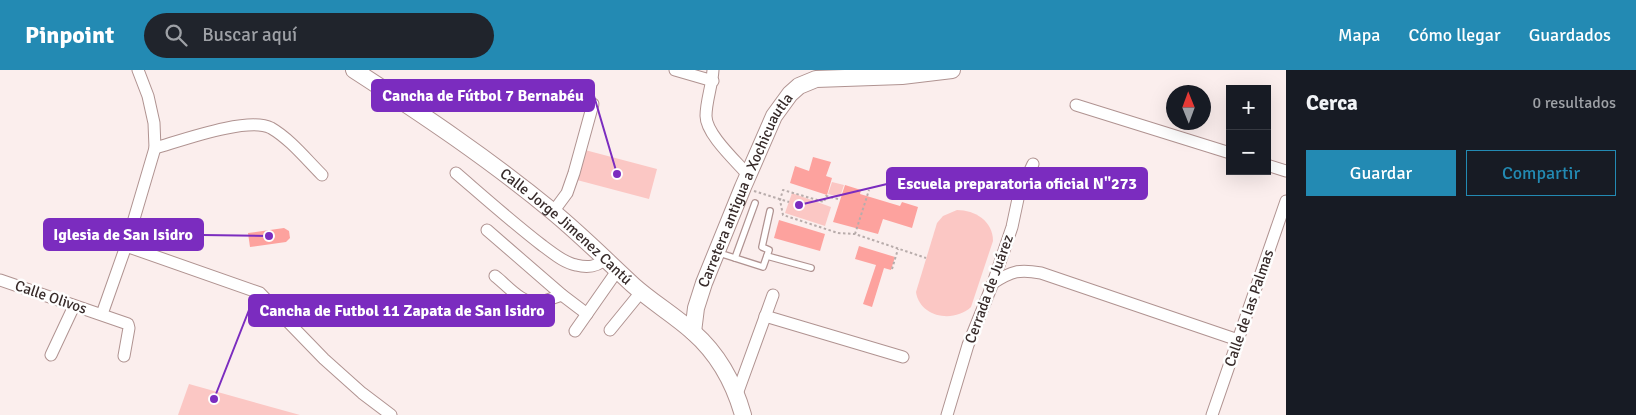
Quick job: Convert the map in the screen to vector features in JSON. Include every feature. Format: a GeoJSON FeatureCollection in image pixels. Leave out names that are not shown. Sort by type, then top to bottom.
{"type":"FeatureCollection","features":[{"type":"Feature","properties":{"kind":"main road","name":"Calle Jorge Jimenez Cantú"},"geometry":{"type":"LineString","coordinates":[[354,70],[430,119],[504,173],[553,212],[641,292],[693,332],[716,357],[737,394],[744,415]]}},
{"type":"Feature","properties":{"kind":"main road","name":"Carretera antigua a Xochicuautla"},"geometry":{"type":"LineString","coordinates":[[693,332],[696,308],[704,283],[745,181],[774,116],[782,104],[799,86],[814,74],[902,76],[948,71]]}},
{"type":"Feature","properties":{"kind":"street"},"geometry":{"type":"LineString","coordinates":[[102,314],[126,246],[155,148],[154,123],[148,96],[138,70]]}},
{"type":"Feature","properties":{"kind":"street"},"geometry":{"type":"LineString","coordinates":[[675,70],[713,75],[706,116],[708,126],[745,181]]}},
{"type":"Feature","properties":{"kind":"street"},"geometry":{"type":"LineString","coordinates":[[553,212],[567,193],[593,104]]}},
{"type":"Feature","properties":{"kind":"street"},"geometry":{"type":"LineString","coordinates":[[1076,105],[1226,152]]}},
{"type":"Feature","properties":{"kind":"street"},"geometry":{"type":"LineString","coordinates":[[155,148],[236,126],[255,124],[269,127],[283,137],[322,175]]}},
{"type":"Feature","properties":{"kind":"street","name":"Cerrada de Juárez"},"geometry":{"type":"LineString","coordinates":[[947,415],[968,345],[993,283],[1012,227],[1019,194],[1033,164]]}},
{"type":"Feature","properties":{"kind":"street"},"geometry":{"type":"LineString","coordinates":[[1271,166],[1286,170]]}},
{"type":"Feature","properties":{"kind":"street"},"geometry":{"type":"LineString","coordinates":[[456,174],[532,238],[557,256],[575,265],[592,267],[599,265],[605,259]]}},
{"type":"Feature","properties":{"kind":"street","name":"Calle de las Palmas"},"geometry":{"type":"LineString","coordinates":[[1212,415],[1286,201]]}},
{"type":"Feature","properties":{"kind":"street"},"geometry":{"type":"LineString","coordinates":[[487,230],[562,295],[588,314]]}},
{"type":"Feature","properties":{"kind":"street"},"geometry":{"type":"LineString","coordinates":[[126,246],[260,293],[324,359],[362,393],[391,415]]}},
{"type":"Feature","properties":{"kind":"street"},"geometry":{"type":"LineString","coordinates":[[993,283],[1009,273],[1024,270],[1041,273],[1238,340]]}},
{"type":"Feature","properties":{"kind":"street"},"geometry":{"type":"LineString","coordinates":[[576,331],[617,271]]}},
{"type":"Feature","properties":{"kind":"street"},"geometry":{"type":"LineString","coordinates":[[495,276],[523,299],[532,302],[540,302],[562,295]]}},
{"type":"Feature","properties":{"kind":"street","name":"Calle Olivos"},"geometry":{"type":"LineString","coordinates":[[0,280],[128,324],[124,356]]}},
{"type":"Feature","properties":{"kind":"street"},"geometry":{"type":"LineString","coordinates":[[610,330],[641,292]]}},
{"type":"Feature","properties":{"kind":"street"},"geometry":{"type":"LineString","coordinates":[[737,394],[773,295]]}},
{"type":"Feature","properties":{"kind":"street"},"geometry":{"type":"LineString","coordinates":[[51,355],[74,306]]}},
{"type":"Feature","properties":{"kind":"street"},"geometry":{"type":"LineString","coordinates":[[765,316],[903,357]]}},
{"type":"Feature","properties":{"kind":"lane"},"geometry":{"type":"LineString","coordinates":[[735,258],[755,203]]}},
{"type":"Feature","properties":{"kind":"lane"},"geometry":{"type":"LineString","coordinates":[[717,253],[763,267],[769,250],[762,247],[770,211]]}},
{"type":"Feature","properties":{"kind":"lane"},"geometry":{"type":"LineString","coordinates":[[767,256],[811,268]]}},
{"type":"Feature","properties":{"kind":"path"},"geometry":{"type":"LineString","coordinates":[[745,181],[780,200],[789,202]]}},
{"type":"Feature","properties":{"kind":"path"},"geometry":{"type":"LineString","coordinates":[[838,199],[826,196],[824,202],[783,190],[780,200],[783,215],[838,233],[855,234],[926,258]]}},
{"type":"Feature","properties":{"kind":"path"},"geometry":{"type":"LineString","coordinates":[[855,234],[869,190]]}},
{"type":"Feature","properties":{"kind":"path"},"geometry":{"type":"LineString","coordinates":[[892,269],[898,249]]}},
{"type":"Feature","properties":{"kind":"shaded area"},"geometry":{"type":"Polygon","coordinates":[[[585,150],[657,169],[649,199],[577,180],[585,150]]]}},
{"type":"Feature","properties":{"kind":"shaded area"},"geometry":{"type":"Polygon","coordinates":[[[832,182],[844,185],[840,197],[828,194],[832,182]]]}},
{"type":"Feature","properties":{"kind":"shaded area"},"geometry":{"type":"Polygon","coordinates":[[[792,193],[831,207],[825,226],[785,213],[792,193]]]}},
{"type":"Feature","properties":{"kind":"shaded area"},"geometry":{"type":"Polygon","coordinates":[[[957,210],[970,212],[982,218],[990,228],[993,241],[971,307],[956,315],[939,315],[924,308],[916,292],[937,223],[943,216],[957,210]]]}},
{"type":"Feature","properties":{"kind":"shaded area"},"geometry":{"type":"Polygon","coordinates":[[[189,384],[300,415],[178,415],[189,384]]]}},
{"type":"Feature","properties":{"kind":"building"},"geometry":{"type":"Polygon","coordinates":[[[813,157],[831,162],[826,176],[832,178],[827,195],[790,183],[795,166],[809,171],[813,157]]]}},
{"type":"Feature","properties":{"kind":"building"},"geometry":{"type":"Polygon","coordinates":[[[845,185],[861,190],[860,194],[900,206],[902,202],[918,207],[912,228],[883,219],[878,234],[833,222],[845,185]]]}},
{"type":"Feature","properties":{"kind":"building"},"geometry":{"type":"Polygon","coordinates":[[[779,220],[825,234],[820,251],[774,238],[779,220]]]}},
{"type":"Feature","properties":{"kind":"building"},"geometry":{"type":"Polygon","coordinates":[[[284,228],[289,231],[290,238],[286,242],[250,247],[248,233],[284,228]]]}},
{"type":"Feature","properties":{"kind":"building"},"geometry":{"type":"Polygon","coordinates":[[[859,246],[895,257],[891,270],[884,268],[872,307],[863,304],[876,265],[855,259],[859,246]]]}},
{"type":"Feature","properties":{"kind":"place","name":"Cancha de Fútbol 7 Bernabéu"},"geometry":{"type":"Point","coordinates":[617,174]}},
{"type":"Feature","properties":{"kind":"place","name":"Escuela preparatoria oficial N\"273"},"geometry":{"type":"Point","coordinates":[799,205]}},
{"type":"Feature","properties":{"kind":"place","name":"Iglesia de San Isidro"},"geometry":{"type":"Point","coordinates":[269,236]}},
{"type":"Feature","properties":{"kind":"place","name":"Cancha de Futbol 11 Zapata de San Isidro"},"geometry":{"type":"Point","coordinates":[214,399]}}]}
